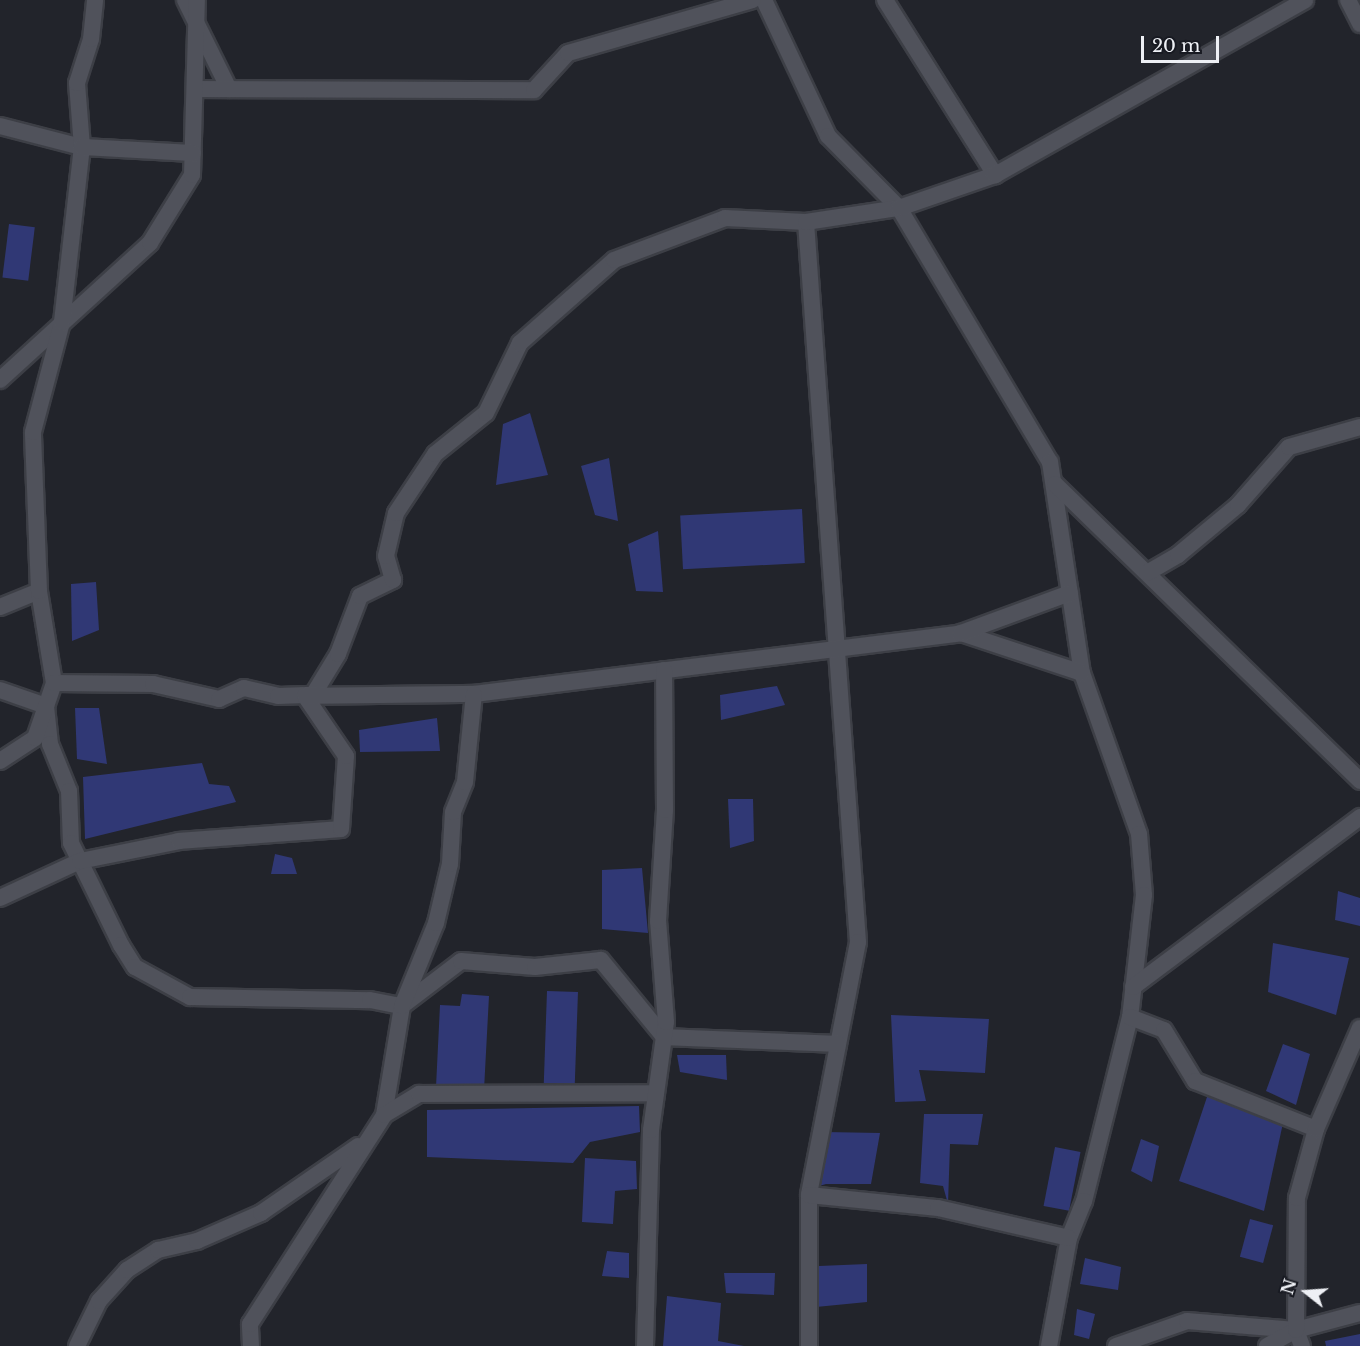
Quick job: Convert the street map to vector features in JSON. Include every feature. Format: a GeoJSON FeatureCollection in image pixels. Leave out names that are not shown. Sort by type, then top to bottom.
{"type":"FeatureCollection","features":[{"type":"Feature","properties":{"kind":"street"},"geometry":{"type":"LineString","coordinates":[[0,761],[35,738],[54,683],[39,591],[33,432],[62,322],[82,147],[77,83],[91,39],[95,0]]}},
{"type":"Feature","properties":{"kind":"street"},"geometry":{"type":"LineString","coordinates":[[185,0],[197,20],[229,90]]}},
{"type":"Feature","properties":{"kind":"street"},"geometry":{"type":"LineString","coordinates":[[0,380],[150,243],[192,174],[197,0]]}},
{"type":"Feature","properties":{"kind":"street"},"geometry":{"type":"LineString","coordinates":[[195,89],[534,90],[568,53],[753,0]]}},
{"type":"Feature","properties":{"kind":"street"},"geometry":{"type":"LineString","coordinates":[[764,0],[828,136],[899,207],[1016,399],[1050,462],[1082,674],[1139,834],[1144,895],[1130,1017],[1084,1202],[1069,1238],[1049,1346]]}},
{"type":"Feature","properties":{"kind":"street"},"geometry":{"type":"LineString","coordinates":[[885,0],[995,175]]}},
{"type":"Feature","properties":{"kind":"street"},"geometry":{"type":"LineString","coordinates":[[305,696],[323,685],[360,596],[393,580],[386,556],[396,513],[435,454],[486,413],[520,343],[614,260],[725,218],[806,222],[899,207],[995,175],[1305,0]]}},
{"type":"Feature","properties":{"kind":"street"},"geometry":{"type":"LineString","coordinates":[[1348,0],[1360,24]]}},
{"type":"Feature","properties":{"kind":"street"},"geometry":{"type":"LineString","coordinates":[[0,126],[82,147],[193,153]]}},
{"type":"Feature","properties":{"kind":"street"},"geometry":{"type":"LineString","coordinates":[[806,222],[834,646],[858,942],[808,1195],[809,1346]]}},
{"type":"Feature","properties":{"kind":"street"},"geometry":{"type":"LineString","coordinates":[[1147,573],[1178,555],[1238,505],[1289,447],[1360,427]]}},
{"type":"Feature","properties":{"kind":"street"},"geometry":{"type":"LineString","coordinates":[[1055,484],[1360,781]]}},
{"type":"Feature","properties":{"kind":"street"},"geometry":{"type":"LineString","coordinates":[[0,607],[39,591]]}},
{"type":"Feature","properties":{"kind":"street"},"geometry":{"type":"LineString","coordinates":[[54,683],[153,684],[219,699],[244,688],[305,696],[474,694],[834,646],[961,633],[1070,593]]}},
{"type":"Feature","properties":{"kind":"street"},"geometry":{"type":"LineString","coordinates":[[961,633],[1082,674]]}},
{"type":"Feature","properties":{"kind":"street"},"geometry":{"type":"LineString","coordinates":[[645,1346],[656,1093],[664,1036],[658,921],[665,810],[664,670]]}},
{"type":"Feature","properties":{"kind":"street"},"geometry":{"type":"LineString","coordinates":[[0,690],[46,706]]}},
{"type":"Feature","properties":{"kind":"street"},"geometry":{"type":"LineString","coordinates":[[384,1115],[402,1006],[436,923],[448,874],[474,694]]}},
{"type":"Feature","properties":{"kind":"street"},"geometry":{"type":"LineString","coordinates":[[0,898],[80,861],[179,841],[341,829],[346,756],[305,696]]}},
{"type":"Feature","properties":{"kind":"street"},"geometry":{"type":"LineString","coordinates":[[46,706],[50,744],[69,791],[71,843],[135,967],[164,985],[190,997],[350,999],[402,1006],[461,961],[535,966],[601,960],[664,1036],[838,1044]]}},
{"type":"Feature","properties":{"kind":"street"},"geometry":{"type":"LineString","coordinates":[[1133,987],[1360,817]]}},
{"type":"Feature","properties":{"kind":"street"},"geometry":{"type":"LineString","coordinates":[[1130,1017],[1164,1030],[1195,1081],[1316,1129]]}},
{"type":"Feature","properties":{"kind":"street"},"geometry":{"type":"LineString","coordinates":[[1302,1346],[1296,1330],[1297,1198],[1316,1129],[1360,1028]]}},
{"type":"Feature","properties":{"kind":"street"},"geometry":{"type":"LineString","coordinates":[[251,1346],[250,1324],[362,1143],[384,1115],[419,1094],[656,1093]]}},
{"type":"Feature","properties":{"kind":"street"},"geometry":{"type":"LineString","coordinates":[[77,1346],[99,1301],[127,1270],[158,1250],[198,1241],[261,1213],[362,1143]]}},
{"type":"Feature","properties":{"kind":"street"},"geometry":{"type":"LineString","coordinates":[[808,1195],[938,1208],[1069,1238]]}},
{"type":"Feature","properties":{"kind":"street"},"geometry":{"type":"LineString","coordinates":[[1268,1346],[1296,1330],[1360,1313]]}},
{"type":"Feature","properties":{"kind":"street"},"geometry":{"type":"LineString","coordinates":[[1116,1346],[1187,1321],[1296,1330]]}},
{"type":"Feature","properties":{"kind":"building"},"geometry":{"type":"Polygon","coordinates":[[[9,224],[35,227],[28,281],[2,278],[9,224]]]}},
{"type":"Feature","properties":{"kind":"building"},"geometry":{"type":"Polygon","coordinates":[[[530,413],[548,475],[496,485],[503,424],[530,413]]]}},
{"type":"Feature","properties":{"kind":"building"},"geometry":{"type":"Polygon","coordinates":[[[609,458],[618,521],[595,515],[581,466],[609,458]]]}},
{"type":"Feature","properties":{"kind":"building"},"geometry":{"type":"Polygon","coordinates":[[[802,509],[805,563],[683,569],[680,515],[802,509]]]}},
{"type":"Feature","properties":{"kind":"building"},"geometry":{"type":"Polygon","coordinates":[[[658,531],[663,592],[636,591],[628,544],[658,531]]]}},
{"type":"Feature","properties":{"kind":"building"},"geometry":{"type":"Polygon","coordinates":[[[96,582],[99,630],[72,641],[71,584],[96,582]]]}},
{"type":"Feature","properties":{"kind":"building"},"geometry":{"type":"Polygon","coordinates":[[[777,686],[785,705],[721,720],[720,695],[777,686]]]}},
{"type":"Feature","properties":{"kind":"building"},"geometry":{"type":"Polygon","coordinates":[[[75,708],[99,708],[107,764],[77,759],[75,708]]]}},
{"type":"Feature","properties":{"kind":"building"},"geometry":{"type":"Polygon","coordinates":[[[437,718],[440,751],[360,752],[359,730],[437,718]]]}},
{"type":"Feature","properties":{"kind":"building"},"geometry":{"type":"Polygon","coordinates":[[[202,763],[209,784],[229,786],[236,802],[85,839],[83,777],[202,763]]]}},
{"type":"Feature","properties":{"kind":"building"},"geometry":{"type":"Polygon","coordinates":[[[728,799],[753,799],[754,841],[730,848],[728,799]]]}},
{"type":"Feature","properties":{"kind":"building"},"geometry":{"type":"Polygon","coordinates":[[[275,854],[292,858],[297,874],[271,874],[275,854]]]}},
{"type":"Feature","properties":{"kind":"building"},"geometry":{"type":"Polygon","coordinates":[[[642,868],[648,933],[602,929],[602,870],[642,868]]]}},
{"type":"Feature","properties":{"kind":"building"},"geometry":{"type":"Polygon","coordinates":[[[1338,891],[1360,898],[1360,926],[1335,920],[1338,891]]]}},
{"type":"Feature","properties":{"kind":"building"},"geometry":{"type":"Polygon","coordinates":[[[1273,943],[1349,958],[1336,1015],[1268,992],[1273,943]]]}},
{"type":"Feature","properties":{"kind":"building"},"geometry":{"type":"Polygon","coordinates":[[[547,991],[578,992],[575,1084],[544,1083],[547,991]]]}},
{"type":"Feature","properties":{"kind":"building"},"geometry":{"type":"Polygon","coordinates":[[[462,994],[489,996],[484,1090],[436,1087],[440,1005],[460,1006],[462,994]]]}},
{"type":"Feature","properties":{"kind":"building"},"geometry":{"type":"Polygon","coordinates":[[[891,1015],[989,1019],[985,1073],[919,1070],[926,1101],[895,1102],[891,1015]]]}},
{"type":"Feature","properties":{"kind":"building"},"geometry":{"type":"Polygon","coordinates":[[[1283,1044],[1310,1054],[1296,1105],[1266,1091],[1283,1044]]]}},
{"type":"Feature","properties":{"kind":"building"},"geometry":{"type":"Polygon","coordinates":[[[677,1055],[726,1055],[727,1080],[680,1072],[677,1055]]]}},
{"type":"Feature","properties":{"kind":"building"},"geometry":{"type":"Polygon","coordinates":[[[1209,1091],[1283,1123],[1264,1211],[1179,1181],[1209,1091]]]}},
{"type":"Feature","properties":{"kind":"building"},"geometry":{"type":"Polygon","coordinates":[[[639,1106],[640,1132],[590,1142],[573,1163],[427,1157],[427,1110],[639,1106]]]}},
{"type":"Feature","properties":{"kind":"building"},"geometry":{"type":"Polygon","coordinates":[[[924,1114],[983,1114],[978,1145],[950,1144],[948,1204],[943,1186],[920,1183],[924,1114]]]}},
{"type":"Feature","properties":{"kind":"building"},"geometry":{"type":"Polygon","coordinates":[[[825,1132],[880,1133],[871,1184],[826,1184],[809,1189],[825,1132]]]}},
{"type":"Feature","properties":{"kind":"building"},"geometry":{"type":"Polygon","coordinates":[[[1141,1139],[1159,1146],[1152,1182],[1131,1171],[1141,1139]]]}},
{"type":"Feature","properties":{"kind":"building"},"geometry":{"type":"Polygon","coordinates":[[[1055,1147],[1081,1152],[1069,1211],[1044,1206],[1055,1147]]]}},
{"type":"Feature","properties":{"kind":"building"},"geometry":{"type":"Polygon","coordinates":[[[585,1158],[636,1161],[637,1189],[615,1191],[613,1224],[582,1222],[585,1158]]]}},
{"type":"Feature","properties":{"kind":"building"},"geometry":{"type":"Polygon","coordinates":[[[1250,1219],[1273,1225],[1263,1263],[1240,1257],[1250,1219]]]}},
{"type":"Feature","properties":{"kind":"building"},"geometry":{"type":"Polygon","coordinates":[[[607,1251],[629,1253],[629,1278],[602,1276],[607,1251]]]}},
{"type":"Feature","properties":{"kind":"building"},"geometry":{"type":"Polygon","coordinates":[[[1085,1258],[1121,1267],[1118,1290],[1080,1284],[1085,1258]]]}},
{"type":"Feature","properties":{"kind":"building"},"geometry":{"type":"Polygon","coordinates":[[[867,1264],[867,1302],[816,1307],[819,1266],[867,1264]]]}},
{"type":"Feature","properties":{"kind":"building"},"geometry":{"type":"Polygon","coordinates":[[[724,1273],[775,1273],[774,1295],[726,1293],[724,1273]]]}},
{"type":"Feature","properties":{"kind":"building"},"geometry":{"type":"Polygon","coordinates":[[[667,1296],[721,1303],[718,1341],[744,1346],[663,1346],[667,1296]]]}},
{"type":"Feature","properties":{"kind":"building"},"geometry":{"type":"Polygon","coordinates":[[[1077,1309],[1095,1314],[1089,1339],[1074,1335],[1077,1309]]]}},
{"type":"Feature","properties":{"kind":"building"},"geometry":{"type":"Polygon","coordinates":[[[1360,1334],[1360,1346],[1326,1346],[1325,1341],[1360,1334]]]}}]}
